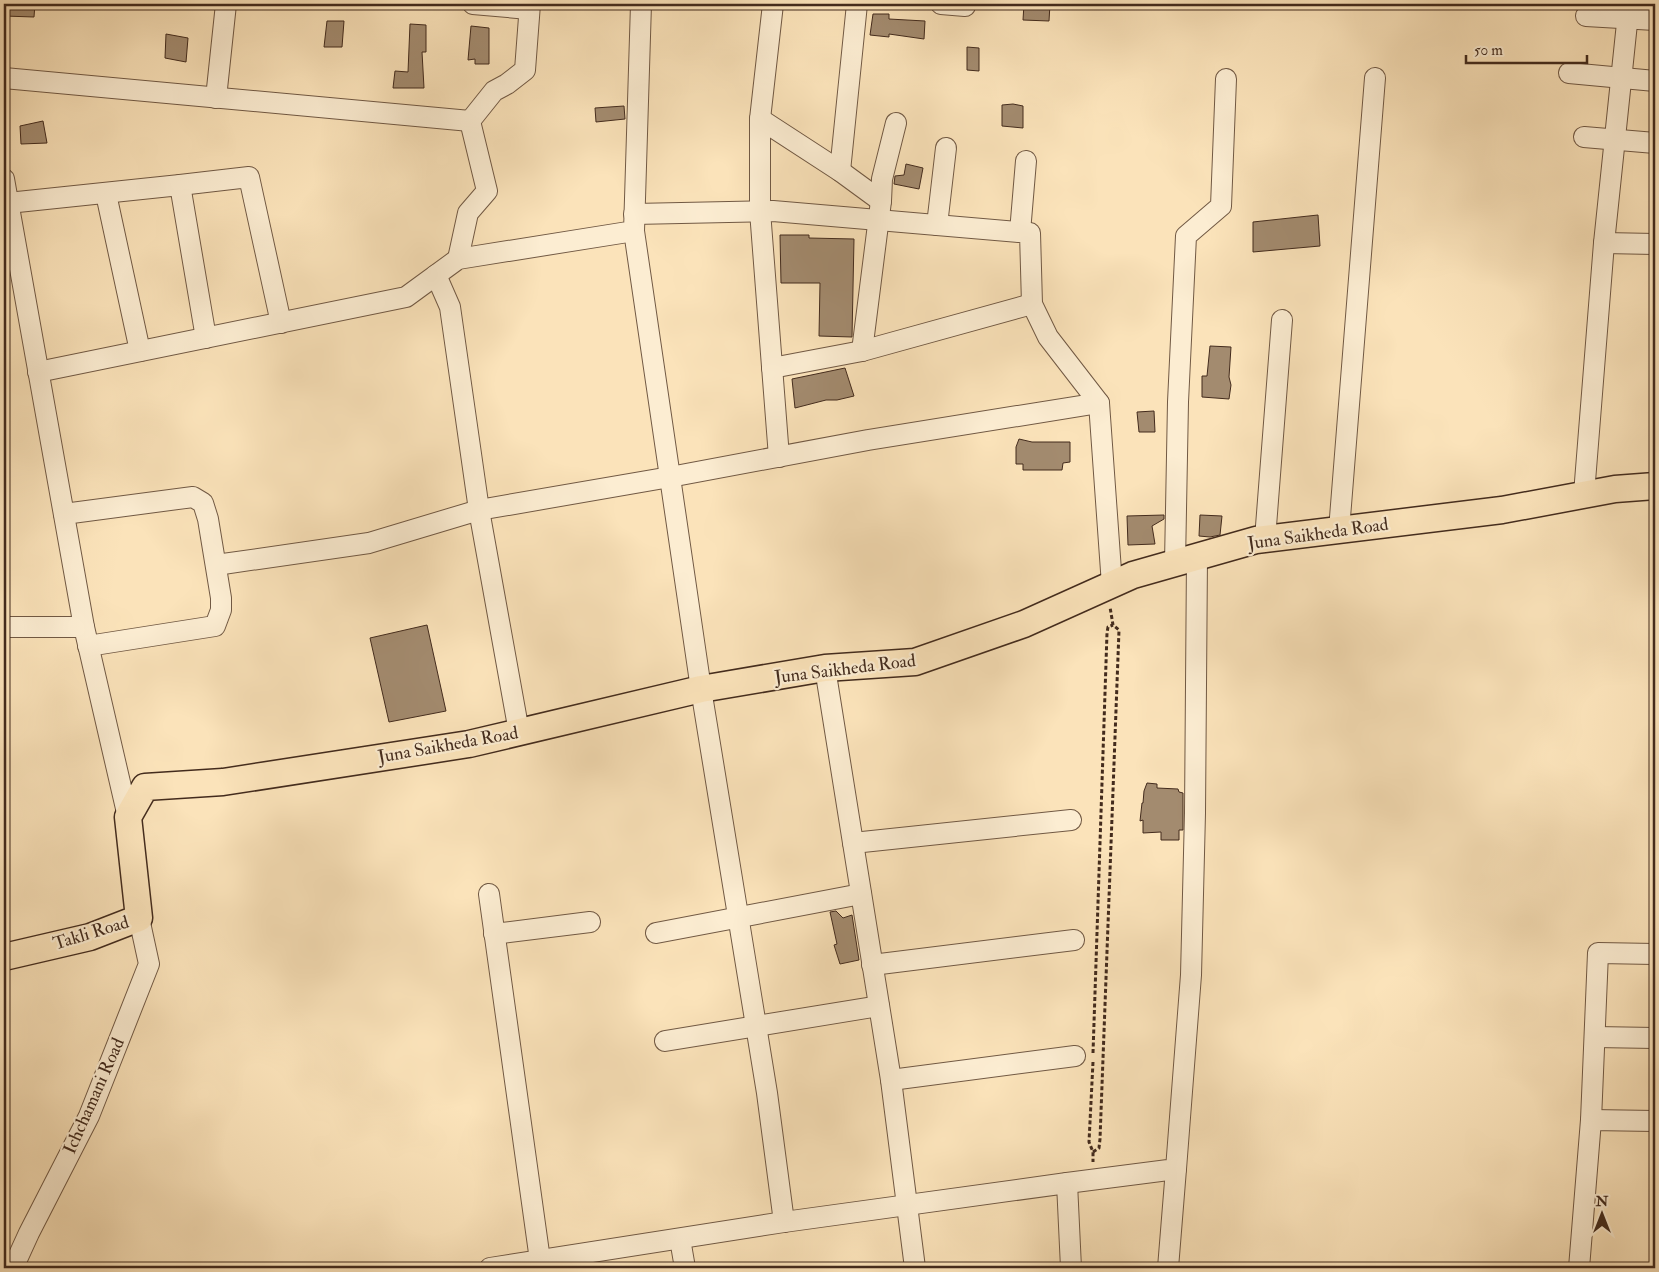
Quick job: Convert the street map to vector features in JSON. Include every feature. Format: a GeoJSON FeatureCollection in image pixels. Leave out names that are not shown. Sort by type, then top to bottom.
{"type":"FeatureCollection","features":[{"type":"Feature","properties":{"kind":"main road","name":"Juna Saikheda Road"},"geometry":{"type":"LineString","coordinates":[[128,817],[145,787],[224,782],[469,744],[702,689],[825,668],[915,662],[1024,624],[1133,576],[1256,540],[1502,510],[1615,489],[1655,486]]}},
{"type":"Feature","properties":{"kind":"main road","name":"Takli Road"},"geometry":{"type":"LineString","coordinates":[[4,957],[90,937],[139,918],[128,817]]}},
{"type":"Feature","properties":{"kind":"street"},"geometry":{"type":"LineString","coordinates":[[216,98],[226,4]]}},
{"type":"Feature","properties":{"kind":"street"},"geometry":{"type":"LineString","coordinates":[[470,120],[494,91],[525,70],[530,6],[473,4]]}},
{"type":"Feature","properties":{"kind":"street"},"geometry":{"type":"LineString","coordinates":[[640,4],[634,222],[702,689],[767,1093],[784,1222]]}},
{"type":"Feature","properties":{"kind":"street"},"geometry":{"type":"LineString","coordinates":[[773,4],[760,119],[760,211],[779,457]]}},
{"type":"Feature","properties":{"kind":"street"},"geometry":{"type":"LineString","coordinates":[[840,171],[857,4]]}},
{"type":"Feature","properties":{"kind":"street"},"geometry":{"type":"LineString","coordinates":[[941,4],[965,6]]}},
{"type":"Feature","properties":{"kind":"street"},"geometry":{"type":"LineString","coordinates":[[1584,494],[1604,243],[1628,11]]}},
{"type":"Feature","properties":{"kind":"street"},"geometry":{"type":"LineString","coordinates":[[1586,16],[1628,11],[1655,20]]}},
{"type":"Feature","properties":{"kind":"street"},"geometry":{"type":"LineString","coordinates":[[1569,73],[1655,81]]}},
{"type":"Feature","properties":{"kind":"street"},"geometry":{"type":"LineString","coordinates":[[4,78],[470,120]]}},
{"type":"Feature","properties":{"kind":"street"},"geometry":{"type":"LineString","coordinates":[[1339,530],[1374,78]]}},
{"type":"Feature","properties":{"kind":"street"},"geometry":{"type":"LineString","coordinates":[[1168,1268],[1191,976],[1195,813],[1178,402],[1186,236],[1221,206],[1226,79]]}},
{"type":"Feature","properties":{"kind":"street"},"geometry":{"type":"LineString","coordinates":[[760,119],[840,171],[880,210]]}},
{"type":"Feature","properties":{"kind":"street"},"geometry":{"type":"LineString","coordinates":[[458,259],[468,213],[487,191],[470,120]]}},
{"type":"Feature","properties":{"kind":"street"},"geometry":{"type":"LineString","coordinates":[[862,350],[880,210],[882,180],[896,123]]}},
{"type":"Feature","properties":{"kind":"street"},"geometry":{"type":"LineString","coordinates":[[1584,137],[1655,143]]}},
{"type":"Feature","properties":{"kind":"street"},"geometry":{"type":"LineString","coordinates":[[937,225],[946,148]]}},
{"type":"Feature","properties":{"kind":"street"},"geometry":{"type":"LineString","coordinates":[[1020,232],[1026,161]]}},
{"type":"Feature","properties":{"kind":"street"},"geometry":{"type":"LineString","coordinates":[[128,817],[86,637],[5,190],[106,194],[249,177],[280,322]]}},
{"type":"Feature","properties":{"kind":"street"},"geometry":{"type":"LineString","coordinates":[[180,185],[206,338]]}},
{"type":"Feature","properties":{"kind":"street"},"geometry":{"type":"LineString","coordinates":[[106,194],[140,351]]}},
{"type":"Feature","properties":{"kind":"street"},"geometry":{"type":"LineString","coordinates":[[38,372],[406,297],[458,259],[634,222],[760,211],[880,210],[937,225],[1030,232],[1032,304],[1048,336],[1100,402],[1109,586]]}},
{"type":"Feature","properties":{"kind":"street"},"geometry":{"type":"LineString","coordinates":[[1604,243],[1655,244]]}},
{"type":"Feature","properties":{"kind":"street"},"geometry":{"type":"LineString","coordinates":[[436,275],[450,307],[479,510],[519,732]]}},
{"type":"Feature","properties":{"kind":"street"},"geometry":{"type":"LineString","coordinates":[[772,368],[862,350],[1032,304]]}},
{"type":"Feature","properties":{"kind":"street"},"geometry":{"type":"LineString","coordinates":[[1264,539],[1282,320]]}},
{"type":"Feature","properties":{"kind":"street"},"geometry":{"type":"LineString","coordinates":[[216,565],[369,543],[479,510],[868,440],[1100,402]]}},
{"type":"Feature","properties":{"kind":"street"},"geometry":{"type":"LineString","coordinates":[[4,627],[86,637],[214,626],[221,610],[221,598],[208,519],[203,503],[193,497],[64,514]]}},
{"type":"Feature","properties":{"kind":"street"},"geometry":{"type":"LineString","coordinates":[[825,668],[891,1080],[915,1268]]}},
{"type":"Feature","properties":{"kind":"street"},"geometry":{"type":"LineString","coordinates":[[854,843],[1071,820]]}},
{"type":"Feature","properties":{"kind":"street"},"geometry":{"type":"LineString","coordinates":[[489,894],[540,1260]]}},
{"type":"Feature","properties":{"kind":"street"},"geometry":{"type":"LineString","coordinates":[[656,933],[861,894]]}},
{"type":"Feature","properties":{"kind":"street","name":"Ichchamani Road"},"geometry":{"type":"LineString","coordinates":[[13,1268],[89,1116],[149,964],[139,918]]}},
{"type":"Feature","properties":{"kind":"street"},"geometry":{"type":"LineString","coordinates":[[494,934],[590,922]]}},
{"type":"Feature","properties":{"kind":"street"},"geometry":{"type":"LineString","coordinates":[[872,966],[1074,940]]}},
{"type":"Feature","properties":{"kind":"street"},"geometry":{"type":"LineString","coordinates":[[1579,1268],[1591,1120],[1598,953],[1655,954]]}},
{"type":"Feature","properties":{"kind":"street"},"geometry":{"type":"LineString","coordinates":[[665,1041],[879,1006]]}},
{"type":"Feature","properties":{"kind":"street"},"geometry":{"type":"LineString","coordinates":[[1594,1037],[1655,1038]]}},
{"type":"Feature","properties":{"kind":"street"},"geometry":{"type":"LineString","coordinates":[[891,1080],[1074,1056]]}},
{"type":"Feature","properties":{"kind":"street"},"geometry":{"type":"LineString","coordinates":[[1591,1120],[1655,1121]]}},
{"type":"Feature","properties":{"kind":"street"},"geometry":{"type":"LineString","coordinates":[[490,1268],[784,1222],[1176,1169]]}},
{"type":"Feature","properties":{"kind":"street"},"geometry":{"type":"LineString","coordinates":[[1067,1183],[1071,1268]]}},
{"type":"Feature","properties":{"kind":"street"},"geometry":{"type":"LineString","coordinates":[[680,1239],[686,1268]]}},
{"type":"Feature","properties":{"kind":"path"},"geometry":{"type":"LineString","coordinates":[[1093,1152],[1100,1148],[1119,630],[1113,625],[1109,586]]}},
{"type":"Feature","properties":{"kind":"path"},"geometry":{"type":"LineString","coordinates":[[1093,1179],[1093,1152],[1088,1142],[1093,1055],[1107,633],[1108,627],[1113,625]]}},
{"type":"Feature","properties":{"kind":"building"},"geometry":{"type":"Polygon","coordinates":[[[4,4],[35,4],[34,17],[4,16],[4,4]]]}},
{"type":"Feature","properties":{"kind":"building"},"geometry":{"type":"Polygon","coordinates":[[[1024,4],[1050,4],[1049,21],[1023,20],[1024,4]]]}},
{"type":"Feature","properties":{"kind":"building"},"geometry":{"type":"Polygon","coordinates":[[[873,14],[889,14],[889,19],[925,21],[924,39],[889,34],[889,37],[870,35],[873,14]]]}},
{"type":"Feature","properties":{"kind":"building"},"geometry":{"type":"Polygon","coordinates":[[[327,21],[344,21],[342,47],[324,47],[327,21]]]}},
{"type":"Feature","properties":{"kind":"building"},"geometry":{"type":"Polygon","coordinates":[[[410,24],[426,25],[426,52],[422,52],[424,88],[393,88],[395,71],[408,72],[410,24]]]}},
{"type":"Feature","properties":{"kind":"building"},"geometry":{"type":"Polygon","coordinates":[[[471,26],[489,28],[489,64],[475,64],[475,59],[468,60],[471,26]]]}},
{"type":"Feature","properties":{"kind":"building"},"geometry":{"type":"Polygon","coordinates":[[[166,34],[188,38],[186,62],[165,58],[166,34]]]}},
{"type":"Feature","properties":{"kind":"building"},"geometry":{"type":"Polygon","coordinates":[[[967,47],[979,48],[979,71],[967,70],[967,47]]]}},
{"type":"Feature","properties":{"kind":"building"},"geometry":{"type":"Polygon","coordinates":[[[1013,104],[1023,106],[1023,128],[1002,126],[1002,105],[1013,104]]]}},
{"type":"Feature","properties":{"kind":"building"},"geometry":{"type":"Polygon","coordinates":[[[624,106],[625,119],[596,122],[595,108],[624,106]]]}},
{"type":"Feature","properties":{"kind":"building"},"geometry":{"type":"Polygon","coordinates":[[[43,121],[47,143],[21,144],[20,126],[43,121]]]}},
{"type":"Feature","properties":{"kind":"building"},"geometry":{"type":"Polygon","coordinates":[[[906,164],[923,168],[919,189],[894,184],[895,176],[904,175],[906,164]]]}},
{"type":"Feature","properties":{"kind":"building"},"geometry":{"type":"Polygon","coordinates":[[[1318,215],[1320,246],[1253,252],[1253,222],[1318,215]]]}},
{"type":"Feature","properties":{"kind":"building"},"geometry":{"type":"Polygon","coordinates":[[[780,235],[809,235],[809,238],[854,239],[852,337],[819,336],[820,283],[781,283],[780,235]]]}},
{"type":"Feature","properties":{"kind":"building"},"geometry":{"type":"Polygon","coordinates":[[[1210,346],[1231,347],[1229,399],[1202,397],[1202,376],[1207,376],[1210,346]]]}},
{"type":"Feature","properties":{"kind":"building"},"geometry":{"type":"Polygon","coordinates":[[[845,368],[854,396],[837,400],[826,400],[795,408],[792,379],[845,368]]]}},
{"type":"Feature","properties":{"kind":"building"},"geometry":{"type":"Polygon","coordinates":[[[1154,411],[1155,432],[1139,432],[1137,412],[1154,411]]]}},
{"type":"Feature","properties":{"kind":"building"},"geometry":{"type":"Polygon","coordinates":[[[1019,439],[1032,442],[1070,442],[1070,462],[1063,463],[1062,470],[1023,470],[1023,464],[1016,464],[1016,447],[1019,439]]]}},
{"type":"Feature","properties":{"kind":"building"},"geometry":{"type":"Polygon","coordinates":[[[1164,515],[1164,519],[1152,526],[1155,544],[1128,545],[1127,516],[1164,515]]]}},
{"type":"Feature","properties":{"kind":"building"},"geometry":{"type":"Polygon","coordinates":[[[1200,515],[1222,516],[1220,535],[1210,537],[1199,536],[1200,515]]]}},
{"type":"Feature","properties":{"kind":"building"},"geometry":{"type":"Polygon","coordinates":[[[427,625],[446,711],[389,722],[370,638],[427,625]]]}},
{"type":"Feature","properties":{"kind":"building"},"geometry":{"type":"Polygon","coordinates":[[[1147,783],[1157,784],[1157,788],[1178,789],[1179,792],[1183,793],[1183,830],[1179,830],[1179,840],[1161,840],[1161,832],[1143,833],[1143,820],[1140,821],[1144,791],[1147,783]]]}},
{"type":"Feature","properties":{"kind":"building"},"geometry":{"type":"Polygon","coordinates":[[[836,911],[843,918],[852,915],[859,960],[840,964],[834,945],[837,944],[830,912],[836,911]]]}}]}
